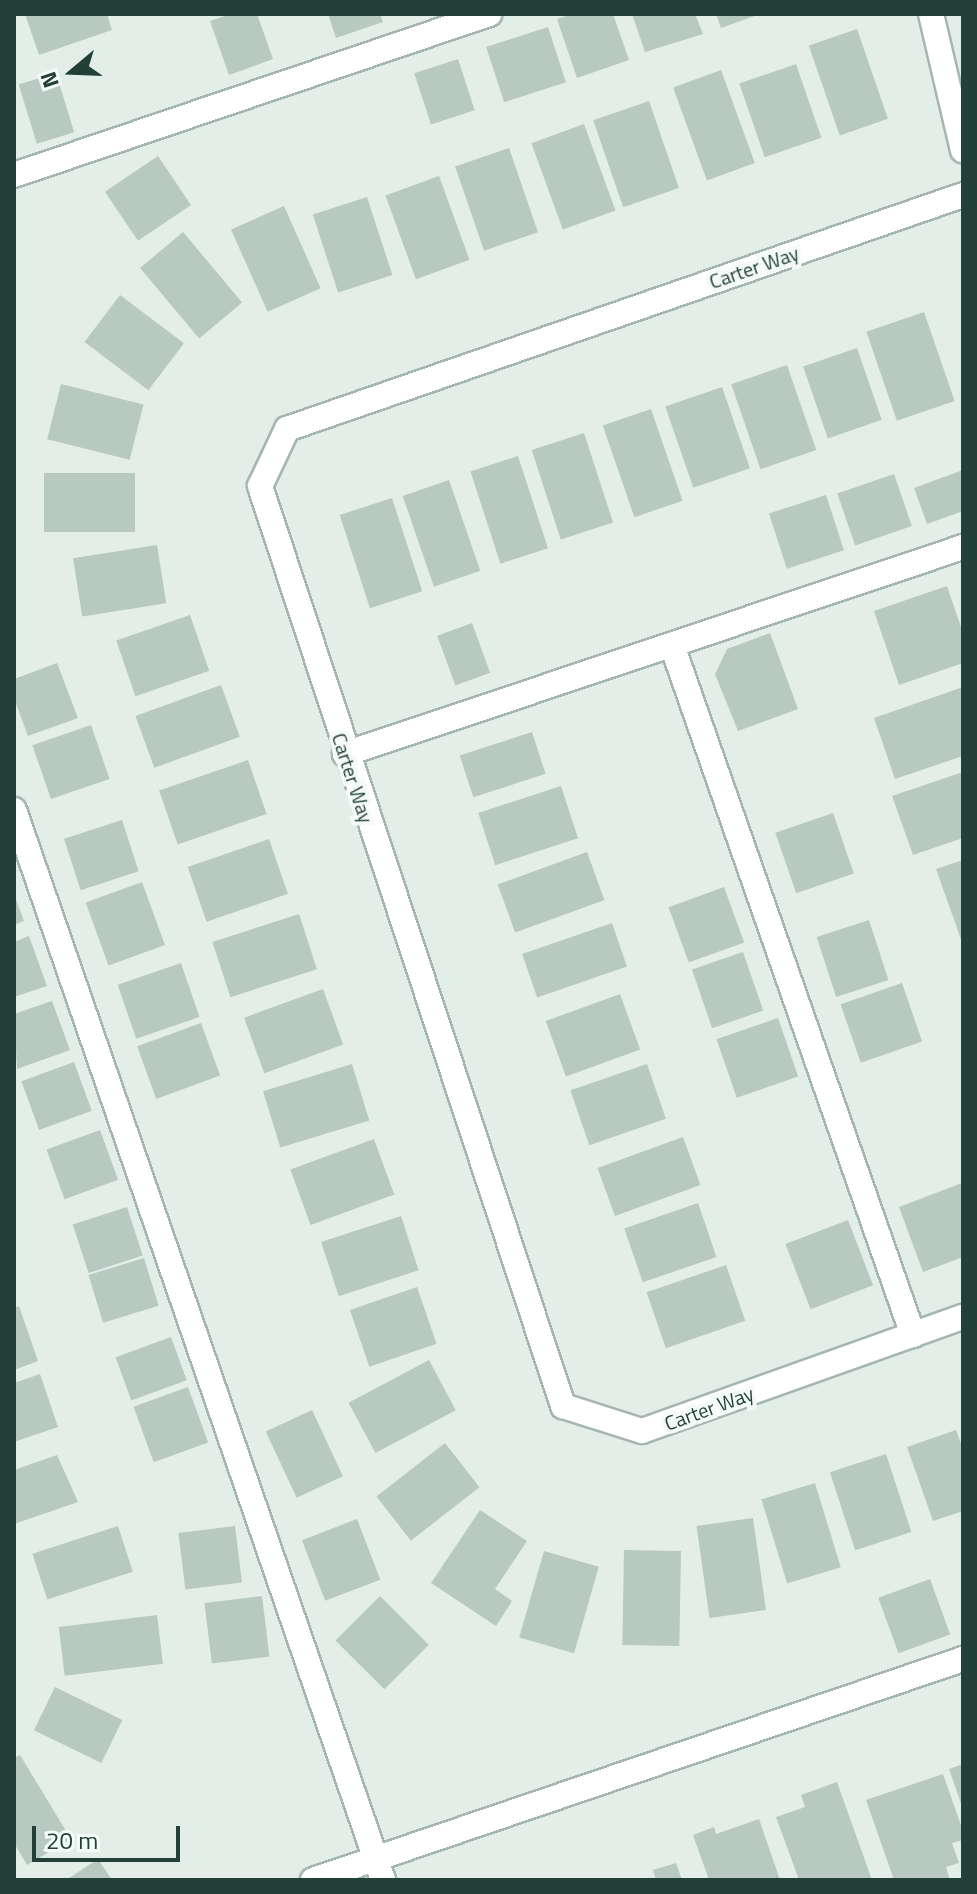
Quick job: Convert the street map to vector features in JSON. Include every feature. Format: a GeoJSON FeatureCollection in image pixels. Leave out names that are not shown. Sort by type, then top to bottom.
{"type":"FeatureCollection","features":[{"type":"Feature","properties":{"kind":"street"},"geometry":{"type":"LineString","coordinates":[[14,175],[489,14]]}},
{"type":"Feature","properties":{"kind":"street"},"geometry":{"type":"LineString","coordinates":[[931,14],[963,150]]}},
{"type":"Feature","properties":{"kind":"street","name":"Carter Way"},"geometry":{"type":"LineString","coordinates":[[963,195],[287,429],[260,486],[345,754],[563,1406],[642,1431],[963,1317]]}},
{"type":"Feature","properties":{"kind":"street"},"geometry":{"type":"LineString","coordinates":[[345,754],[963,547]]}},
{"type":"Feature","properties":{"kind":"street"},"geometry":{"type":"LineString","coordinates":[[672,645],[913,1335]]}},
{"type":"Feature","properties":{"kind":"street"},"geometry":{"type":"LineString","coordinates":[[14,810],[379,1869]]}},
{"type":"Feature","properties":{"kind":"street"},"geometry":{"type":"LineString","coordinates":[[313,1880],[379,1869],[963,1659]]}},
{"type":"Feature","properties":{"kind":"building"},"geometry":{"type":"Polygon","coordinates":[[[25,14],[107,14],[112,30],[39,55],[25,14]]]}},
{"type":"Feature","properties":{"kind":"building"},"geometry":{"type":"Polygon","coordinates":[[[231,14],[257,14],[273,59],[229,75],[210,21],[231,14]]]}},
{"type":"Feature","properties":{"kind":"building"},"geometry":{"type":"Polygon","coordinates":[[[328,14],[380,14],[383,22],[336,38],[328,14]]]}},
{"type":"Feature","properties":{"kind":"building"},"geometry":{"type":"Polygon","coordinates":[[[572,14],[613,14],[629,60],[577,78],[557,19],[572,14]]]}},
{"type":"Feature","properties":{"kind":"building"},"geometry":{"type":"Polygon","coordinates":[[[632,14],[695,14],[703,34],[645,52],[632,14]]]}},
{"type":"Feature","properties":{"kind":"building"},"geometry":{"type":"Polygon","coordinates":[[[716,14],[760,14],[721,28],[716,14]]]}},
{"type":"Feature","properties":{"kind":"building"},"geometry":{"type":"Polygon","coordinates":[[[548,27],[566,82],[504,102],[486,47],[548,27]]]}},
{"type":"Feature","properties":{"kind":"building"},"geometry":{"type":"Polygon","coordinates":[[[857,29],[888,119],[840,135],[809,46],[857,29]]]}},
{"type":"Feature","properties":{"kind":"building"},"geometry":{"type":"Polygon","coordinates":[[[458,59],[475,110],[431,125],[414,73],[458,59]]]}},
{"type":"Feature","properties":{"kind":"building"},"geometry":{"type":"Polygon","coordinates":[[[796,64],[821,138],[765,157],[739,84],[796,64]]]}},
{"type":"Feature","properties":{"kind":"building"},"geometry":{"type":"Polygon","coordinates":[[[721,70],[755,163],[707,180],[673,87],[721,70]]]}},
{"type":"Feature","properties":{"kind":"building"},"geometry":{"type":"Polygon","coordinates":[[[56,73],[74,132],[37,144],[19,84],[56,73]]]}},
{"type":"Feature","properties":{"kind":"building"},"geometry":{"type":"Polygon","coordinates":[[[649,101],[679,188],[623,207],[593,120],[649,101]]]}},
{"type":"Feature","properties":{"kind":"building"},"geometry":{"type":"Polygon","coordinates":[[[584,124],[615,210],[563,230],[531,143],[584,124]]]}},
{"type":"Feature","properties":{"kind":"building"},"geometry":{"type":"Polygon","coordinates":[[[509,148],[538,232],[484,251],[455,167],[509,148]]]}},
{"type":"Feature","properties":{"kind":"building"},"geometry":{"type":"Polygon","coordinates":[[[158,156],[191,205],[138,241],[105,192],[158,156]]]}},
{"type":"Feature","properties":{"kind":"building"},"geometry":{"type":"Polygon","coordinates":[[[439,176],[469,260],[416,279],[385,195],[439,176]]]}},
{"type":"Feature","properties":{"kind":"building"},"geometry":{"type":"Polygon","coordinates":[[[367,197],[392,275],[338,293],[313,215],[367,197]]]}},
{"type":"Feature","properties":{"kind":"building"},"geometry":{"type":"Polygon","coordinates":[[[284,206],[321,288],[268,312],[231,230],[284,206]]]}},
{"type":"Feature","properties":{"kind":"building"},"geometry":{"type":"Polygon","coordinates":[[[183,232],[242,302],[199,338],[140,268],[183,232]]]}},
{"type":"Feature","properties":{"kind":"building"},"geometry":{"type":"Polygon","coordinates":[[[120,295],[184,343],[148,390],[84,342],[120,295]]]}},
{"type":"Feature","properties":{"kind":"building"},"geometry":{"type":"Polygon","coordinates":[[[924,312],[955,401],[897,421],[866,332],[924,312]]]}},
{"type":"Feature","properties":{"kind":"building"},"geometry":{"type":"Polygon","coordinates":[[[857,348],[882,420],[828,438],[803,367],[857,348]]]}},
{"type":"Feature","properties":{"kind":"building"},"geometry":{"type":"Polygon","coordinates":[[[787,365],[816,450],[761,469],[731,384],[787,365]]]}},
{"type":"Feature","properties":{"kind":"building"},"geometry":{"type":"Polygon","coordinates":[[[61,384],[143,405],[130,460],[47,439],[61,384]]]}},
{"type":"Feature","properties":{"kind":"building"},"geometry":{"type":"Polygon","coordinates":[[[722,387],[750,468],[693,488],[665,407],[722,387]]]}},
{"type":"Feature","properties":{"kind":"building"},"geometry":{"type":"Polygon","coordinates":[[[651,409],[683,501],[634,517],[603,426],[651,409]]]}},
{"type":"Feature","properties":{"kind":"building"},"geometry":{"type":"Polygon","coordinates":[[[584,433],[613,522],[561,539],[532,450],[584,433]]]}},
{"type":"Feature","properties":{"kind":"building"},"geometry":{"type":"Polygon","coordinates":[[[518,456],[548,548],[500,564],[470,471],[518,456]]]}},
{"type":"Feature","properties":{"kind":"building"},"geometry":{"type":"Polygon","coordinates":[[[963,470],[963,511],[927,524],[914,488],[963,470]]]}},
{"type":"Feature","properties":{"kind":"building"},"geometry":{"type":"Polygon","coordinates":[[[44,473],[135,473],[135,532],[44,532],[44,473]]]}},
{"type":"Feature","properties":{"kind":"building"},"geometry":{"type":"Polygon","coordinates":[[[894,474],[912,526],[855,546],[837,494],[894,474]]]}},
{"type":"Feature","properties":{"kind":"building"},"geometry":{"type":"Polygon","coordinates":[[[449,480],[480,571],[434,587],[403,496],[449,480]]]}},
{"type":"Feature","properties":{"kind":"building"},"geometry":{"type":"Polygon","coordinates":[[[826,495],[844,550],[787,569],[769,514],[826,495]]]}},
{"type":"Feature","properties":{"kind":"building"},"geometry":{"type":"Polygon","coordinates":[[[392,498],[422,591],[370,608],[340,515],[392,498]]]}},
{"type":"Feature","properties":{"kind":"building"},"geometry":{"type":"Polygon","coordinates":[[[157,545],[166,603],[82,617],[73,558],[157,545]]]}},
{"type":"Feature","properties":{"kind":"building"},"geometry":{"type":"Polygon","coordinates":[[[947,586],[963,633],[963,663],[899,685],[874,611],[947,586]]]}},
{"type":"Feature","properties":{"kind":"building"},"geometry":{"type":"Polygon","coordinates":[[[190,615],[209,671],[135,696],[116,640],[190,615]]]}},
{"type":"Feature","properties":{"kind":"building"},"geometry":{"type":"Polygon","coordinates":[[[472,623],[490,673],[455,685],[437,636],[472,623]]]}},
{"type":"Feature","properties":{"kind":"building"},"geometry":{"type":"Polygon","coordinates":[[[770,633],[798,709],[738,731],[715,674],[727,649],[770,633]]]}},
{"type":"Feature","properties":{"kind":"building"},"geometry":{"type":"Polygon","coordinates":[[[57,663],[78,718],[28,736],[14,698],[14,679],[57,663]]]}},
{"type":"Feature","properties":{"kind":"building"},"geometry":{"type":"Polygon","coordinates":[[[221,685],[240,737],[154,768],[135,716],[221,685]]]}},
{"type":"Feature","properties":{"kind":"building"},"geometry":{"type":"Polygon","coordinates":[[[963,687],[963,756],[895,779],[874,718],[963,687]]]}},
{"type":"Feature","properties":{"kind":"building"},"geometry":{"type":"Polygon","coordinates":[[[91,725],[110,779],[51,799],[32,745],[91,725]]]}},
{"type":"Feature","properties":{"kind":"building"},"geometry":{"type":"Polygon","coordinates":[[[532,732],[546,774],[473,797],[460,755],[532,732]]]}},
{"type":"Feature","properties":{"kind":"building"},"geometry":{"type":"Polygon","coordinates":[[[248,760],[267,814],[178,844],[159,791],[248,760]]]}},
{"type":"Feature","properties":{"kind":"building"},"geometry":{"type":"Polygon","coordinates":[[[963,772],[963,838],[913,855],[892,796],[963,772]]]}},
{"type":"Feature","properties":{"kind":"building"},"geometry":{"type":"Polygon","coordinates":[[[561,786],[578,838],[495,865],[478,813],[561,786]]]}},
{"type":"Feature","properties":{"kind":"building"},"geometry":{"type":"Polygon","coordinates":[[[833,813],[854,874],[796,893],[775,833],[833,813]]]}},
{"type":"Feature","properties":{"kind":"building"},"geometry":{"type":"Polygon","coordinates":[[[122,820],[139,871],[81,890],[64,839],[122,820]]]}},
{"type":"Feature","properties":{"kind":"building"},"geometry":{"type":"Polygon","coordinates":[[[269,839],[288,894],[207,922],[188,867],[269,839]]]}},
{"type":"Feature","properties":{"kind":"building"},"geometry":{"type":"Polygon","coordinates":[[[587,852],[604,900],[515,932],[498,884],[587,852]]]}},
{"type":"Feature","properties":{"kind":"building"},"geometry":{"type":"Polygon","coordinates":[[[963,860],[963,945],[936,869],[963,860]]]}},
{"type":"Feature","properties":{"kind":"building"},"geometry":{"type":"Polygon","coordinates":[[[142,882],[165,945],[109,965],[86,903],[142,882]]]}},
{"type":"Feature","properties":{"kind":"building"},"geometry":{"type":"Polygon","coordinates":[[[724,887],[744,942],[689,963],[669,907],[724,887]]]}},
{"type":"Feature","properties":{"kind":"building"},"geometry":{"type":"Polygon","coordinates":[[[14,894],[24,921],[14,925],[14,894]]]}},
{"type":"Feature","properties":{"kind":"building"},"geometry":{"type":"Polygon","coordinates":[[[299,914],[317,969],[230,997],[212,942],[299,914]]]}},
{"type":"Feature","properties":{"kind":"building"},"geometry":{"type":"Polygon","coordinates":[[[869,920],[888,980],[836,997],[817,937],[869,920]]]}},
{"type":"Feature","properties":{"kind":"building"},"geometry":{"type":"Polygon","coordinates":[[[612,923],[627,966],[537,997],[522,954],[612,923]]]}},
{"type":"Feature","properties":{"kind":"building"},"geometry":{"type":"Polygon","coordinates":[[[29,936],[47,986],[14,997],[14,942],[29,936]]]}},
{"type":"Feature","properties":{"kind":"building"},"geometry":{"type":"Polygon","coordinates":[[[743,952],[763,1011],[712,1028],[692,970],[743,952]]]}},
{"type":"Feature","properties":{"kind":"building"},"geometry":{"type":"Polygon","coordinates":[[[181,963],[200,1017],[136,1039],[118,985],[181,963]]]}},
{"type":"Feature","properties":{"kind":"building"},"geometry":{"type":"Polygon","coordinates":[[[902,983],[922,1042],[861,1063],[841,1004],[902,983]]]}},
{"type":"Feature","properties":{"kind":"building"},"geometry":{"type":"Polygon","coordinates":[[[323,989],[343,1044],[264,1073],[244,1018],[323,989]]]}},
{"type":"Feature","properties":{"kind":"building"},"geometry":{"type":"Polygon","coordinates":[[[620,994],[640,1049],[566,1076],[546,1021],[620,994]]]}},
{"type":"Feature","properties":{"kind":"building"},"geometry":{"type":"Polygon","coordinates":[[[52,1001],[70,1050],[17,1069],[14,1014],[52,1001]]]}},
{"type":"Feature","properties":{"kind":"building"},"geometry":{"type":"Polygon","coordinates":[[[778,1018],[798,1077],[737,1098],[717,1039],[778,1018]]]}},
{"type":"Feature","properties":{"kind":"building"},"geometry":{"type":"Polygon","coordinates":[[[201,1023],[220,1076],[156,1099],[137,1046],[201,1023]]]}},
{"type":"Feature","properties":{"kind":"building"},"geometry":{"type":"Polygon","coordinates":[[[74,1062],[92,1111],[39,1130],[21,1081],[74,1062]]]}},
{"type":"Feature","properties":{"kind":"building"},"geometry":{"type":"Polygon","coordinates":[[[352,1064],[369,1120],[280,1148],[263,1091],[352,1064]]]}},
{"type":"Feature","properties":{"kind":"building"},"geometry":{"type":"Polygon","coordinates":[[[647,1064],[666,1119],[589,1145],[570,1090],[647,1064]]]}},
{"type":"Feature","properties":{"kind":"building"},"geometry":{"type":"Polygon","coordinates":[[[100,1130],[118,1180],[65,1199],[46,1149],[100,1130]]]}},
{"type":"Feature","properties":{"kind":"building"},"geometry":{"type":"Polygon","coordinates":[[[683,1137],[700,1185],[615,1216],[597,1168],[683,1137]]]}},
{"type":"Feature","properties":{"kind":"building"},"geometry":{"type":"Polygon","coordinates":[[[374,1139],[394,1194],[311,1225],[290,1169],[374,1139]]]}},
{"type":"Feature","properties":{"kind":"building"},"geometry":{"type":"Polygon","coordinates":[[[962,1183],[963,1257],[923,1272],[899,1207],[962,1183]]]}},
{"type":"Feature","properties":{"kind":"building"},"geometry":{"type":"Polygon","coordinates":[[[698,1203],[717,1257],[643,1282],[624,1228],[698,1203]]]}},
{"type":"Feature","properties":{"kind":"building"},"geometry":{"type":"Polygon","coordinates":[[[127,1207],[143,1256],[89,1273],[73,1225],[127,1207]]]}},
{"type":"Feature","properties":{"kind":"building"},"geometry":{"type":"Polygon","coordinates":[[[401,1216],[419,1270],[339,1296],[321,1242],[401,1216]]]}},
{"type":"Feature","properties":{"kind":"building"},"geometry":{"type":"Polygon","coordinates":[[[848,1220],[873,1285],[811,1309],[785,1244],[848,1220]]]}},
{"type":"Feature","properties":{"kind":"building"},"geometry":{"type":"Polygon","coordinates":[[[144,1258],[159,1306],[103,1323],[89,1275],[144,1258]]]}},
{"type":"Feature","properties":{"kind":"building"},"geometry":{"type":"Polygon","coordinates":[[[726,1265],[745,1321],[666,1348],[647,1292],[726,1265]]]}},
{"type":"Feature","properties":{"kind":"building"},"geometry":{"type":"Polygon","coordinates":[[[417,1287],[437,1344],[369,1367],[350,1310],[417,1287]]]}},
{"type":"Feature","properties":{"kind":"building"},"geometry":{"type":"Polygon","coordinates":[[[19,1306],[38,1361],[14,1370],[14,1308],[19,1306]]]}},
{"type":"Feature","properties":{"kind":"building"},"geometry":{"type":"Polygon","coordinates":[[[171,1337],[187,1380],[131,1400],[116,1357],[171,1337]]]}},
{"type":"Feature","properties":{"kind":"building"},"geometry":{"type":"Polygon","coordinates":[[[429,1360],[456,1410],[375,1453],[349,1403],[429,1360]]]}},
{"type":"Feature","properties":{"kind":"building"},"geometry":{"type":"Polygon","coordinates":[[[40,1374],[58,1427],[14,1442],[14,1383],[40,1374]]]}},
{"type":"Feature","properties":{"kind":"building"},"geometry":{"type":"Polygon","coordinates":[[[188,1387],[208,1442],[154,1462],[133,1407],[188,1387]]]}},
{"type":"Feature","properties":{"kind":"building"},"geometry":{"type":"Polygon","coordinates":[[[312,1410],[343,1476],[297,1498],[266,1432],[312,1410]]]}},
{"type":"Feature","properties":{"kind":"building"},"geometry":{"type":"Polygon","coordinates":[[[956,1430],[963,1449],[963,1511],[933,1521],[907,1447],[956,1430]]]}},
{"type":"Feature","properties":{"kind":"building"},"geometry":{"type":"Polygon","coordinates":[[[445,1443],[479,1487],[411,1541],[376,1497],[445,1443]]]}},
{"type":"Feature","properties":{"kind":"building"},"geometry":{"type":"Polygon","coordinates":[[[886,1454],[911,1532],[855,1550],[830,1472],[886,1454]]]}},
{"type":"Feature","properties":{"kind":"building"},"geometry":{"type":"Polygon","coordinates":[[[57,1455],[78,1502],[14,1524],[14,1470],[57,1455]]]}},
{"type":"Feature","properties":{"kind":"building"},"geometry":{"type":"Polygon","coordinates":[[[815,1483],[841,1567],[787,1584],[761,1499],[815,1483]]]}},
{"type":"Feature","properties":{"kind":"building"},"geometry":{"type":"Polygon","coordinates":[[[480,1510],[527,1541],[495,1589],[512,1601],[496,1626],[431,1583],[480,1510]]]}},
{"type":"Feature","properties":{"kind":"building"},"geometry":{"type":"Polygon","coordinates":[[[753,1518],[766,1610],[709,1618],[697,1526],[753,1518]]]}},
{"type":"Feature","properties":{"kind":"building"},"geometry":{"type":"Polygon","coordinates":[[[357,1519],[380,1580],[325,1601],[302,1540],[357,1519]]]}},
{"type":"Feature","properties":{"kind":"building"},"geometry":{"type":"Polygon","coordinates":[[[118,1526],[133,1572],[47,1599],[32,1554],[118,1526]]]}},
{"type":"Feature","properties":{"kind":"building"},"geometry":{"type":"Polygon","coordinates":[[[235,1526],[242,1583],[185,1590],[178,1533],[235,1526]]]}},
{"type":"Feature","properties":{"kind":"building"},"geometry":{"type":"Polygon","coordinates":[[[624,1550],[681,1551],[679,1646],[622,1645],[624,1550]]]}},
{"type":"Feature","properties":{"kind":"building"},"geometry":{"type":"Polygon","coordinates":[[[544,1551],[599,1567],[574,1653],[519,1638],[544,1551]]]}},
{"type":"Feature","properties":{"kind":"building"},"geometry":{"type":"Polygon","coordinates":[[[930,1579],[950,1634],[898,1653],[878,1598],[930,1579]]]}},
{"type":"Feature","properties":{"kind":"building"},"geometry":{"type":"Polygon","coordinates":[[[262,1596],[269,1657],[212,1664],[204,1603],[262,1596]]]}},
{"type":"Feature","properties":{"kind":"building"},"geometry":{"type":"Polygon","coordinates":[[[380,1596],[429,1645],[384,1689],[335,1641],[380,1596]]]}},
{"type":"Feature","properties":{"kind":"building"},"geometry":{"type":"Polygon","coordinates":[[[157,1615],[163,1664],[65,1676],[59,1627],[157,1615]]]}},
{"type":"Feature","properties":{"kind":"building"},"geometry":{"type":"Polygon","coordinates":[[[55,1687],[122,1720],[101,1763],[34,1730],[55,1687]]]}},
{"type":"Feature","properties":{"kind":"building"},"geometry":{"type":"Polygon","coordinates":[[[20,1755],[71,1839],[27,1865],[14,1843],[14,1758],[20,1755]]]}},
{"type":"Feature","properties":{"kind":"building"},"geometry":{"type":"Polygon","coordinates":[[[963,1764],[963,1809],[949,1769],[963,1764]]]}},
{"type":"Feature","properties":{"kind":"building"},"geometry":{"type":"Polygon","coordinates":[[[943,1774],[963,1831],[963,1840],[952,1843],[959,1863],[946,1867],[950,1880],[894,1880],[866,1800],[943,1774]]]}},
{"type":"Feature","properties":{"kind":"building"},"geometry":{"type":"Polygon","coordinates":[[[837,1782],[872,1880],[799,1880],[776,1817],[805,1807],[801,1795],[837,1782]]]}},
{"type":"Feature","properties":{"kind":"building"},"geometry":{"type":"Polygon","coordinates":[[[759,1819],[780,1880],[709,1880],[693,1835],[714,1827],[716,1834],[759,1819]]]}},
{"type":"Feature","properties":{"kind":"building"},"geometry":{"type":"Polygon","coordinates":[[[98,1859],[112,1880],[66,1880],[98,1859]]]}},
{"type":"Feature","properties":{"kind":"building"},"geometry":{"type":"Polygon","coordinates":[[[676,1863],[682,1880],[656,1880],[653,1870],[676,1863]]]}}]}
